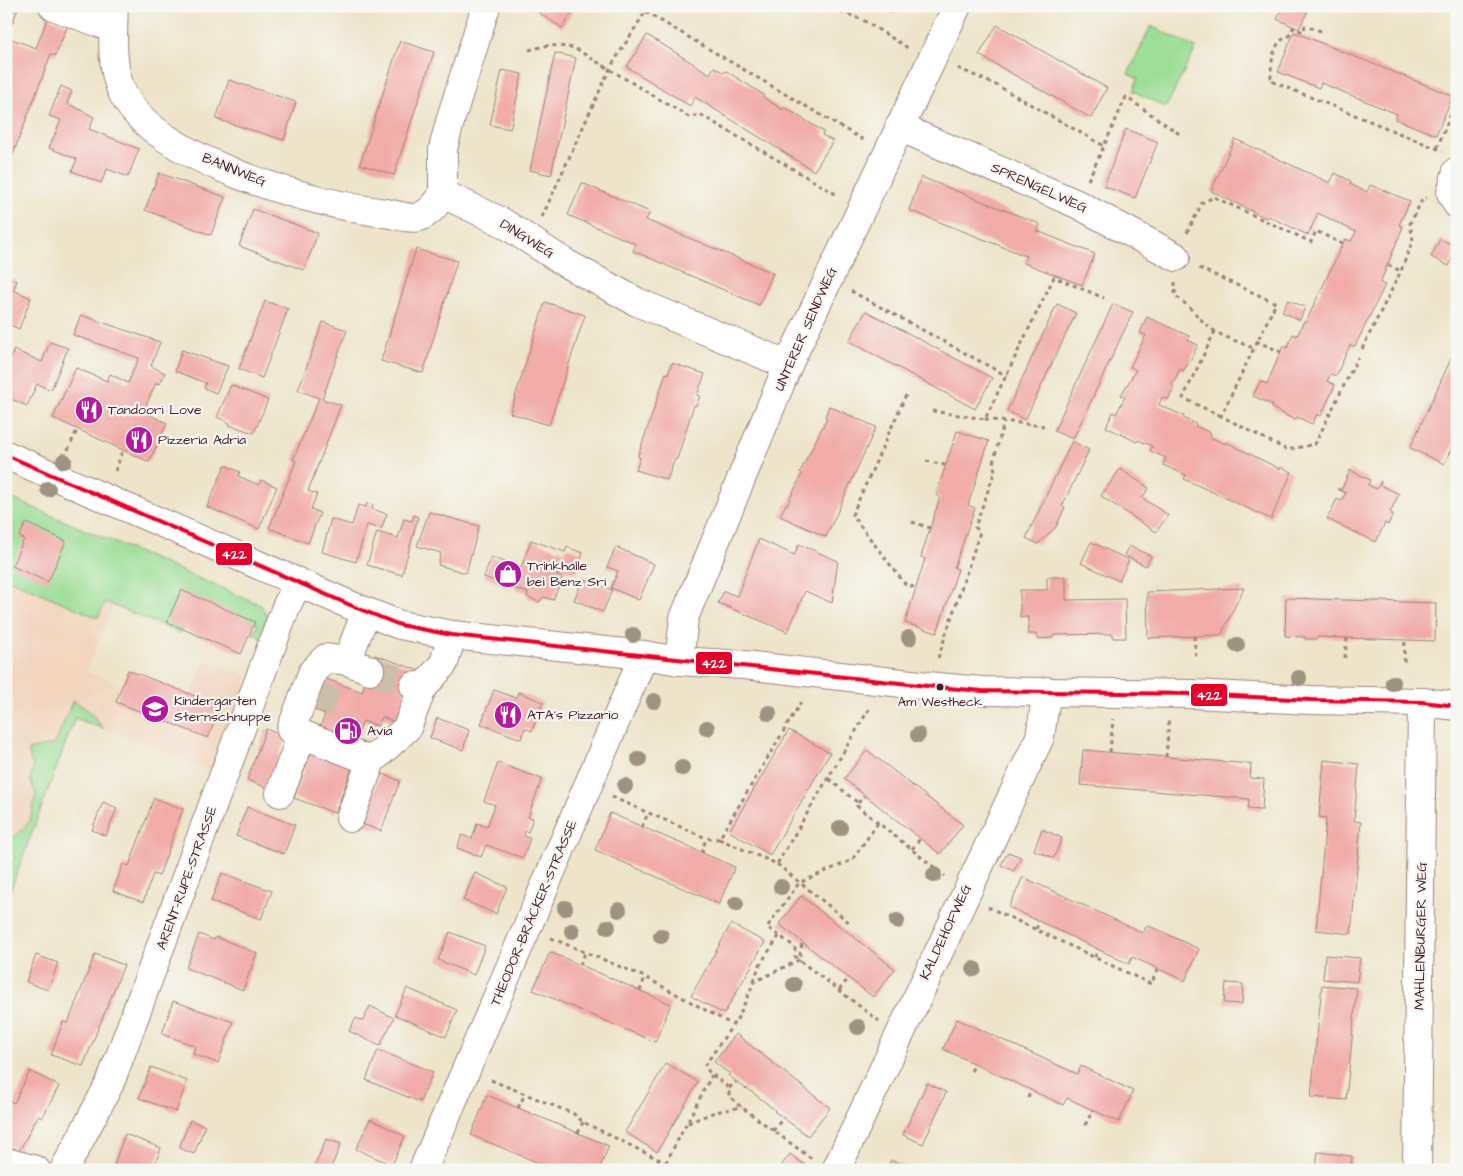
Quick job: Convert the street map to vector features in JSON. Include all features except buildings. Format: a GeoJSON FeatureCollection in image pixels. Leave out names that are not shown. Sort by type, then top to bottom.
{"type":"FeatureCollection","features":[{"type":"Feature","properties":{"kind":"street"},"geometry":{"type":"LineString","coordinates":[[53,6],[114,17]]}},
{"type":"Feature","properties":{"kind":"street"},"geometry":{"type":"LineString","coordinates":[[443,194],[445,141],[486,6]]}},
{"type":"Feature","properties":{"kind":"street","name":"UNTERER SENDWEG"},"geometry":{"type":"LineString","coordinates":[[679,661],[684,618],[788,365],[957,6]]}},
{"type":"Feature","properties":{"kind":"street","name":"BANNWEG"},"geometry":{"type":"LineString","coordinates":[[114,17],[115,68],[124,96],[142,119],[174,143],[210,162],[274,187],[356,210],[418,218],[433,208],[443,194]]}},
{"type":"Feature","properties":{"kind":"street","name":"SPRENGELWEG"},"geometry":{"type":"LineString","coordinates":[[900,127],[1077,204],[1176,257]]}},
{"type":"Feature","properties":{"kind":"street","name":"DINGWEG"},"geometry":{"type":"LineString","coordinates":[[443,194],[502,222],[567,264],[637,302],[788,365]]}},
{"type":"Feature","properties":{"kind":"street"},"geometry":{"type":"LineString","coordinates":[[6,455],[366,612],[400,625],[452,634],[644,655],[679,661],[744,665],[982,690],[1422,702],[1457,706]]}},
{"type":"Feature","properties":{"kind":"street","name":"ARENT-RUPE-STRASSE"},"geometry":{"type":"LineString","coordinates":[[64,1170],[110,1083],[286,607],[298,582]]}},
{"type":"Feature","properties":{"kind":"street"},"geometry":{"type":"LineString","coordinates":[[366,612],[346,668],[326,658],[313,670],[291,730],[371,762]]}},
{"type":"Feature","properties":{"kind":"street"},"geometry":{"type":"LineString","coordinates":[[350,818],[371,762],[406,728],[418,688],[444,663],[452,634]]}},
{"type":"Feature","properties":{"kind":"street","name":"THEODOR-BRÄCKER-STRASSE"},"geometry":{"type":"LineString","coordinates":[[423,1170],[644,655]]}},
{"type":"Feature","properties":{"kind":"street","name":"KALDEHOFWEG"},"geometry":{"type":"LineString","coordinates":[[828,1167],[897,1036],[1040,737],[1047,691]]}},
{"type":"Feature","properties":{"kind":"street","name":"MAHLENBURGER WEG"},"geometry":{"type":"LineString","coordinates":[[1417,1170],[1422,702]]}},
{"type":"Feature","properties":{"kind":"street"},"geometry":{"type":"LineString","coordinates":[[280,793],[318,711]]}},
{"type":"Feature","properties":{"kind":"street"},"geometry":{"type":"LineString","coordinates":[[6,1162],[36,1170]]}},
{"type":"Feature","properties":{"kind":"path"},"geometry":{"type":"LineString","coordinates":[[531,241],[610,68],[649,6]]}},
{"type":"Feature","properties":{"kind":"path"},"geometry":{"type":"LineString","coordinates":[[826,6],[863,20],[909,49],[933,56],[998,86],[1104,146]]}},
{"type":"Feature","properties":{"kind":"path"},"geometry":{"type":"LineString","coordinates":[[646,12],[887,154]]}},
{"type":"Feature","properties":{"kind":"path"},"geometry":{"type":"LineString","coordinates":[[1321,31],[1305,26],[1302,32],[1293,28],[1289,36],[1284,38],[1271,57],[1271,81],[1437,148],[1454,181],[1424,198],[1410,224],[1413,240],[1401,271],[1362,349]]}},
{"type":"Feature","properties":{"kind":"path"},"geometry":{"type":"LineString","coordinates":[[529,50],[549,45],[574,48],[689,116],[701,115],[861,209]]}},
{"type":"Feature","properties":{"kind":"path"},"geometry":{"type":"LineString","coordinates":[[1077,204],[1126,97],[1181,135]]}},
{"type":"Feature","properties":{"kind":"path"},"geometry":{"type":"LineString","coordinates":[[1437,148],[1457,99]]}},
{"type":"Feature","properties":{"kind":"path"},"geometry":{"type":"LineString","coordinates":[[1253,348],[1215,331],[1186,303],[1175,296],[1176,257],[1202,203],[1214,197],[1311,242],[1316,231],[1343,244]]}},
{"type":"Feature","properties":{"kind":"path"},"geometry":{"type":"LineString","coordinates":[[1176,257],[1276,303],[1221,416]]}},
{"type":"Feature","properties":{"kind":"path"},"geometry":{"type":"LineString","coordinates":[[1388,265],[1401,271]]}},
{"type":"Feature","properties":{"kind":"path"},"geometry":{"type":"LineString","coordinates":[[985,419],[1054,277],[1104,298]]}},
{"type":"Feature","properties":{"kind":"path"},"geometry":{"type":"LineString","coordinates":[[828,279],[1007,376]]}},
{"type":"Feature","properties":{"kind":"path"},"geometry":{"type":"LineString","coordinates":[[1215,331],[1183,398],[1288,450],[1315,444],[1358,358]]}},
{"type":"Feature","properties":{"kind":"path"},"geometry":{"type":"LineString","coordinates":[[1256,341],[1281,352]]}},
{"type":"Feature","properties":{"kind":"path"},"geometry":{"type":"LineString","coordinates":[[906,395],[852,515],[905,584],[916,588]]}},
{"type":"Feature","properties":{"kind":"path"},"geometry":{"type":"LineString","coordinates":[[932,411],[1044,426]]}},
{"type":"Feature","properties":{"kind":"path"},"geometry":{"type":"LineString","coordinates":[[938,658],[980,532],[975,527],[995,471],[993,464],[1004,422]]}},
{"type":"Feature","properties":{"kind":"path"},"geometry":{"type":"LineString","coordinates":[[68,450],[77,430]]}},
{"type":"Feature","properties":{"kind":"path"},"geometry":{"type":"LineString","coordinates":[[114,471],[123,450]]}},
{"type":"Feature","properties":{"kind":"path"},"geometry":{"type":"LineString","coordinates":[[926,460],[945,465]]}},
{"type":"Feature","properties":{"kind":"path"},"geometry":{"type":"LineString","coordinates":[[912,522],[930,528]]}},
{"type":"Feature","properties":{"kind":"path"},"geometry":{"type":"LineString","coordinates":[[1194,636],[1196,658]]}},
{"type":"Feature","properties":{"kind":"path"},"geometry":{"type":"LineString","coordinates":[[1345,658],[1347,638]]}},
{"type":"Feature","properties":{"kind":"path"},"geometry":{"type":"LineString","coordinates":[[1404,662],[1406,640]]}},
{"type":"Feature","properties":{"kind":"path"},"geometry":{"type":"LineString","coordinates":[[720,839],[801,702]]}},
{"type":"Feature","properties":{"kind":"path"},"geometry":{"type":"LineString","coordinates":[[777,864],[869,709]]}},
{"type":"Feature","properties":{"kind":"path"},"geometry":{"type":"LineString","coordinates":[[1110,752],[1113,718]]}},
{"type":"Feature","properties":{"kind":"path"},"geometry":{"type":"LineString","coordinates":[[1166,757],[1170,718]]}},
{"type":"Feature","properties":{"kind":"path"},"geometry":{"type":"LineString","coordinates":[[829,779],[858,803],[857,806],[912,849],[964,894],[1151,984],[1158,969]]}},
{"type":"Feature","properties":{"kind":"path"},"geometry":{"type":"LineString","coordinates":[[588,787],[706,838],[720,839],[777,864],[850,923]]}},
{"type":"Feature","properties":{"kind":"path"},"geometry":{"type":"LineString","coordinates":[[858,803],[864,796]]}},
{"type":"Feature","properties":{"kind":"path"},"geometry":{"type":"LineString","coordinates":[[642,827],[648,813]]}},
{"type":"Feature","properties":{"kind":"path"},"geometry":{"type":"LineString","coordinates":[[878,823],[852,860],[799,883],[767,927],[795,947],[795,956],[799,960],[897,1036]]}},
{"type":"Feature","properties":{"kind":"path"},"geometry":{"type":"LineString","coordinates":[[702,852],[706,838]]}},
{"type":"Feature","properties":{"kind":"path"},"geometry":{"type":"LineString","coordinates":[[912,849],[920,839]]}},
{"type":"Feature","properties":{"kind":"path"},"geometry":{"type":"LineString","coordinates":[[1036,929],[1039,922]]}},
{"type":"Feature","properties":{"kind":"path"},"geometry":{"type":"LineString","coordinates":[[528,928],[645,977],[733,1025]]}},
{"type":"Feature","properties":{"kind":"path"},"geometry":{"type":"LineString","coordinates":[[729,1088],[712,1075],[705,1065],[739,1016],[759,966],[779,936]]}},
{"type":"Feature","properties":{"kind":"path"},"geometry":{"type":"LineString","coordinates":[[799,960],[802,944]]}},
{"type":"Feature","properties":{"kind":"path"},"geometry":{"type":"LineString","coordinates":[[1095,957],[1098,949]]}},
{"type":"Feature","properties":{"kind":"path"},"geometry":{"type":"LineString","coordinates":[[580,965],[585,953]]}},
{"type":"Feature","properties":{"kind":"path"},"geometry":{"type":"LineString","coordinates":[[754,982],[799,960]]}},
{"type":"Feature","properties":{"kind":"path"},"geometry":{"type":"LineString","coordinates":[[640,991],[645,977]]}},
{"type":"Feature","properties":{"kind":"path"},"geometry":{"type":"LineString","coordinates":[[839,990],[848,979]]}},
{"type":"Feature","properties":{"kind":"path"},"geometry":{"type":"LineString","coordinates":[[971,1071],[975,1064]]}},
{"type":"Feature","properties":{"kind":"path"},"geometry":{"type":"LineString","coordinates":[[466,1069],[574,1114],[583,1122],[666,1163]]}},
{"type":"Feature","properties":{"kind":"path"},"geometry":{"type":"LineString","coordinates":[[662,1170],[688,1124],[712,1075]]}},
{"type":"Feature","properties":{"kind":"path"},"geometry":{"type":"LineString","coordinates":[[736,1082],[729,1088],[729,1095],[773,1131],[828,1167]]}},
{"type":"Feature","properties":{"kind":"path"},"geometry":{"type":"LineString","coordinates":[[1028,1098],[1031,1090]]}},
{"type":"Feature","properties":{"kind":"path"},"geometry":{"type":"LineString","coordinates":[[518,1108],[525,1094]]}},
{"type":"Feature","properties":{"kind":"path"},"geometry":{"type":"LineString","coordinates":[[688,1124],[715,1112],[742,1107]]}},
{"type":"Feature","properties":{"kind":"path"},"geometry":{"type":"LineString","coordinates":[[1085,1125],[1093,1110]]}},
{"type":"Feature","properties":{"kind":"path"},"geometry":{"type":"LineString","coordinates":[[773,1131],[783,1118]]}},
{"type":"Feature","properties":{"kind":"path"},"geometry":{"type":"LineString","coordinates":[[578,1133],[583,1122]]}},
{"type":"Feature","properties":{"kind":"shaded area"},"geometry":{"type":"Polygon","coordinates":[[[135,552],[86,671],[123,685],[128,670],[191,694],[205,660],[248,677],[214,771],[75,718],[6,902],[6,578],[82,612],[135,552]]]}},
{"type":"Feature","properties":{"kind":"green space"},"geometry":{"type":"Polygon","coordinates":[[[1151,26],[1196,48],[1166,107],[1133,91],[1138,79],[1128,74],[1151,26]]]}},
{"type":"Feature","properties":{"kind":"green space"},"geometry":{"type":"Polygon","coordinates":[[[6,496],[261,605],[267,617],[261,638],[254,634],[258,624],[183,592],[183,628],[180,633],[105,602],[98,618],[6,578],[6,496]]]}},
{"type":"Feature","properties":{"kind":"green space"},"geometry":{"type":"Polygon","coordinates":[[[73,700],[89,711],[104,729],[75,718],[6,902],[6,876],[15,857],[6,853],[6,839],[16,836],[30,821],[36,794],[30,780],[33,768],[28,750],[55,744],[73,700]]]}},
{"type":"Feature","properties":{"kind":"tunnel"},"geometry":{"type":"LineString","coordinates":[[370,670],[414,686]]}},
{"type":"Feature","properties":{"kind":"tunnel"},"geometry":{"type":"LineString","coordinates":[[318,711],[330,680]]}},
{"type":"Feature","properties":{"kind":"transit line","name":"422"},"geometry":{"type":"LineString","coordinates":[[6,455],[357,608],[400,625],[452,635],[982,691],[1193,694],[1311,700],[1422,702],[1457,706]]}},
{"type":"Feature","properties":{"kind":"place","name":"Tandoori Love"},"geometry":{"type":"Point","coordinates":[89,410]}},
{"type":"Feature","properties":{"kind":"place","name":"Pizzeria Adria"},"geometry":{"type":"Point","coordinates":[139,440]}},
{"type":"Feature","properties":{"kind":"place","name":"Trinkhalle bei Benz Sri"},"geometry":{"type":"Point","coordinates":[508,574]}},
{"type":"Feature","properties":{"kind":"place","name":"Am Westheck"},"geometry":{"type":"Point","coordinates":[940,687]}},
{"type":"Feature","properties":{"kind":"place","name":"Kindergarten Sternschnuppe"},"geometry":{"type":"Point","coordinates":[155,709]}},
{"type":"Feature","properties":{"kind":"place","name":"ATA's Pizzario"},"geometry":{"type":"Point","coordinates":[508,715]}},
{"type":"Feature","properties":{"kind":"place","name":"Avia"},"geometry":{"type":"Point","coordinates":[348,731]}}]}
